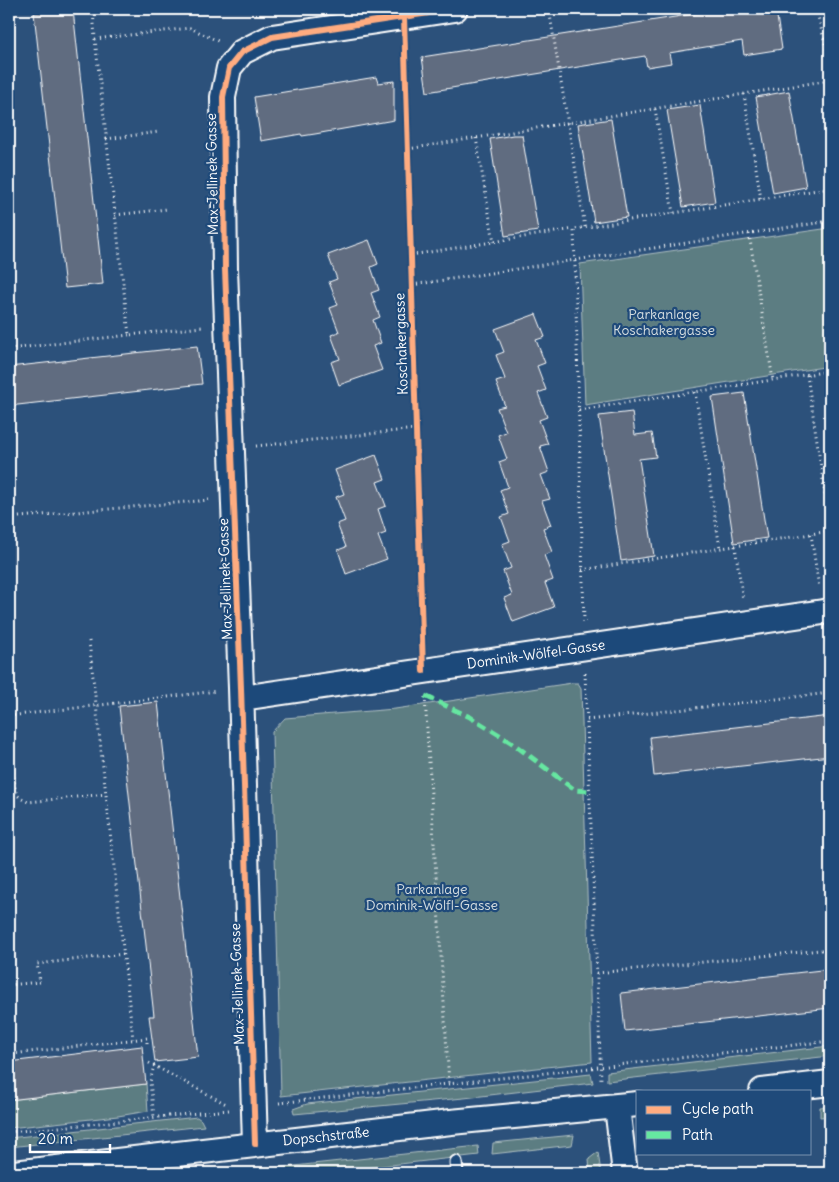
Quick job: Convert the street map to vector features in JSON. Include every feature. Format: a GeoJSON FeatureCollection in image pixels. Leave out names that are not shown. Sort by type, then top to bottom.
{"type":"FeatureCollection","features":[{"type":"Feature","properties":{"kind":"street","name":"Max-Jellinek-Gasse"},"geometry":{"type":"LineString","coordinates":[[255,1144],[242,693],[226,269],[223,97],[229,68],[242,52],[272,37],[455,9]]}},
{"type":"Feature","properties":{"kind":"street","name":"Dominik-Wölfel-Gasse"},"geometry":{"type":"LineString","coordinates":[[242,693],[423,671],[826,612]]}},
{"type":"Feature","properties":{"kind":"street"},"geometry":{"type":"LineString","coordinates":[[770,1090],[830,1083]]}},
{"type":"Feature","properties":{"kind":"street"},"geometry":{"type":"LineString","coordinates":[[625,1173],[627,1105]]}},
{"type":"Feature","properties":{"kind":"street","name":"Dopschstraße"},"geometry":{"type":"LineString","coordinates":[[14,1173],[451,1122],[627,1105]]}},
{"type":"Feature","properties":{"kind":"path"},"geometry":{"type":"LineString","coordinates":[[93,9],[129,335]]}},
{"type":"Feature","properties":{"kind":"path"},"geometry":{"type":"LineString","coordinates":[[549,9],[585,227]]}},
{"type":"Feature","properties":{"kind":"path"},"geometry":{"type":"LineString","coordinates":[[816,9],[830,62]]}},
{"type":"Feature","properties":{"kind":"path"},"geometry":{"type":"LineString","coordinates":[[95,39],[190,28],[242,52]]}},
{"type":"Feature","properties":{"kind":"path"},"geometry":{"type":"LineString","coordinates":[[408,149],[830,80]]}},
{"type":"Feature","properties":{"kind":"path"},"geometry":{"type":"LineString","coordinates":[[744,94],[761,199]]}},
{"type":"Feature","properties":{"kind":"path"},"geometry":{"type":"LineString","coordinates":[[655,109],[673,214]]}},
{"type":"Feature","properties":{"kind":"path"},"geometry":{"type":"LineString","coordinates":[[106,140],[159,132]]}},
{"type":"Feature","properties":{"kind":"path"},"geometry":{"type":"LineString","coordinates":[[476,138],[494,242]]}},
{"type":"Feature","properties":{"kind":"path"},"geometry":{"type":"LineString","coordinates":[[408,140],[408,159]]}},
{"type":"Feature","properties":{"kind":"path"},"geometry":{"type":"LineString","coordinates":[[411,255],[830,188]]}},
{"type":"Feature","properties":{"kind":"path"},"geometry":{"type":"LineString","coordinates":[[115,215],[167,209]]}},
{"type":"Feature","properties":{"kind":"path"},"geometry":{"type":"LineString","coordinates":[[412,285],[830,221]]}},
{"type":"Feature","properties":{"kind":"path"},"geometry":{"type":"LineString","coordinates":[[574,229],[584,647],[601,1080]]}},
{"type":"Feature","properties":{"kind":"path"},"geometry":{"type":"LineString","coordinates":[[749,234],[773,380]]}},
{"type":"Feature","properties":{"kind":"path"},"geometry":{"type":"LineString","coordinates":[[411,245],[412,262]]}},
{"type":"Feature","properties":{"kind":"path"},"geometry":{"type":"LineString","coordinates":[[9,349],[228,324]]}},
{"type":"Feature","properties":{"kind":"path"},"geometry":{"type":"LineString","coordinates":[[579,410],[830,371]]}},
{"type":"Feature","properties":{"kind":"path"},"geometry":{"type":"LineString","coordinates":[[582,570],[812,534],[830,529],[807,375]]}},
{"type":"Feature","properties":{"kind":"path"},"geometry":{"type":"LineString","coordinates":[[695,392],[720,548]]}},
{"type":"Feature","properties":{"kind":"path"},"geometry":{"type":"LineString","coordinates":[[416,420],[416,439]]}},
{"type":"Feature","properties":{"kind":"path"},"geometry":{"type":"LineString","coordinates":[[233,448],[416,430]]}},
{"type":"Feature","properties":{"kind":"path"},"geometry":{"type":"LineString","coordinates":[[9,518],[235,497]]}},
{"type":"Feature","properties":{"kind":"path"},"geometry":{"type":"LineString","coordinates":[[812,534],[826,612]]}},
{"type":"Feature","properties":{"kind":"path"},"geometry":{"type":"LineString","coordinates":[[735,546],[747,624]]}},
{"type":"Feature","properties":{"kind":"path"},"geometry":{"type":"LineString","coordinates":[[88,642],[133,1039]]}},
{"type":"Feature","properties":{"kind":"path"},"geometry":{"type":"LineString","coordinates":[[423,671],[449,1084]]}},
{"type":"Feature","properties":{"kind":"path"},"geometry":{"type":"LineString","coordinates":[[9,716],[96,704],[242,693]]}},
{"type":"Feature","properties":{"kind":"path"},"geometry":{"type":"LineString","coordinates":[[587,720],[830,693]]}},
{"type":"Feature","properties":{"kind":"path"},"geometry":{"type":"LineString","coordinates":[[9,727],[15,789],[17,795],[22,799],[36,802],[106,794]]}},
{"type":"Feature","properties":{"kind":"path"},"geometry":{"type":"LineString","coordinates":[[596,973],[830,949]]}},
{"type":"Feature","properties":{"kind":"path"},"geometry":{"type":"LineString","coordinates":[[9,985],[40,982],[37,964],[124,954]]}},
{"type":"Feature","properties":{"kind":"path"},"geometry":{"type":"LineString","coordinates":[[9,1019],[10,1054],[147,1038],[147,1046]]}},
{"type":"Feature","properties":{"kind":"path"},"geometry":{"type":"LineString","coordinates":[[253,1107],[830,1041]]}},
{"type":"Feature","properties":{"kind":"path"},"geometry":{"type":"LineString","coordinates":[[9,1132],[236,1109],[149,1063]]}},
{"type":"Feature","properties":{"kind":"path"},"geometry":{"type":"LineString","coordinates":[[154,1065],[150,1082],[154,1117]]}},
{"type":"Feature","properties":{"kind":"green space","name":"Parkanlage Koschakergasse"},"geometry":{"type":"Polygon","coordinates":[[[830,228],[830,366],[585,405],[580,264],[830,228]]]}},
{"type":"Feature","properties":{"kind":"green space","name":"Parkanlage Dominik-Wölfl-Gasse"},"geometry":{"type":"Polygon","coordinates":[[[578,683],[581,688],[592,1062],[281,1096],[272,732],[285,718],[395,709],[578,683]]]}},
{"type":"Feature","properties":{"kind":"green space"},"geometry":{"type":"Polygon","coordinates":[[[830,1046],[830,1056],[607,1081],[607,1072],[830,1046]]]}},
{"type":"Feature","properties":{"kind":"green space"},"geometry":{"type":"Polygon","coordinates":[[[591,1074],[593,1083],[464,1098],[294,1114],[293,1109],[307,1104],[591,1074]]]}},
{"type":"Feature","properties":{"kind":"green space"},"geometry":{"type":"Polygon","coordinates":[[[146,1084],[148,1111],[9,1128],[9,1100],[146,1084]]]}},
{"type":"Feature","properties":{"kind":"green space"},"geometry":{"type":"Polygon","coordinates":[[[830,1106],[830,1116],[820,1117],[820,1107],[830,1106]]]}},
{"type":"Feature","properties":{"kind":"green space"},"geometry":{"type":"Polygon","coordinates":[[[197,1117],[204,1126],[9,1147],[9,1138],[197,1117]]]}},
{"type":"Feature","properties":{"kind":"green space"},"geometry":{"type":"Polygon","coordinates":[[[574,1135],[572,1145],[492,1154],[493,1143],[574,1135]]]}},
{"type":"Feature","properties":{"kind":"green space"},"geometry":{"type":"Polygon","coordinates":[[[478,1146],[479,1155],[320,1173],[230,1173],[478,1146]]]}},
{"type":"Feature","properties":{"kind":"green space"},"geometry":{"type":"Polygon","coordinates":[[[598,1152],[601,1173],[590,1173],[589,1159],[598,1152]]]}},
{"type":"Feature","properties":{"kind":"green space"},"geometry":{"type":"Polygon","coordinates":[[[445,1169],[445,1173],[402,1173],[445,1169]]]}},
{"type":"Feature","properties":{"kind":"building"},"geometry":{"type":"Polygon","coordinates":[[[713,9],[760,9],[761,13],[776,10],[782,49],[744,55],[742,41],[669,53],[671,63],[647,67],[645,56],[427,92],[422,57],[713,11],[713,9]]]}},
{"type":"Feature","properties":{"kind":"building"},"geometry":{"type":"Polygon","coordinates":[[[73,10],[103,284],[65,288],[34,13],[73,10]]]}},
{"type":"Feature","properties":{"kind":"building"},"geometry":{"type":"Polygon","coordinates":[[[376,77],[378,83],[394,81],[394,120],[315,134],[302,136],[301,134],[261,141],[254,97],[376,77]]]}},
{"type":"Feature","properties":{"kind":"building"},"geometry":{"type":"Polygon","coordinates":[[[789,91],[806,187],[773,193],[756,97],[789,91]]]}},
{"type":"Feature","properties":{"kind":"building"},"geometry":{"type":"Polygon","coordinates":[[[700,105],[715,202],[683,207],[667,110],[700,105]]]}},
{"type":"Feature","properties":{"kind":"building"},"geometry":{"type":"Polygon","coordinates":[[[611,119],[627,217],[594,222],[578,124],[611,119]]]}},
{"type":"Feature","properties":{"kind":"building"},"geometry":{"type":"Polygon","coordinates":[[[522,135],[538,231],[505,236],[490,139],[522,135]]]}},
{"type":"Feature","properties":{"kind":"building"},"geometry":{"type":"Polygon","coordinates":[[[369,240],[378,264],[371,267],[379,290],[371,293],[380,317],[373,320],[381,343],[373,346],[382,370],[339,385],[331,362],[340,359],[331,335],[339,332],[330,308],[338,305],[329,282],[337,279],[328,255],[369,240]]]}},
{"type":"Feature","properties":{"kind":"building"},"geometry":{"type":"Polygon","coordinates":[[[536,314],[545,337],[536,340],[545,363],[537,366],[546,390],[538,393],[547,417],[539,420],[548,444],[540,446],[549,472],[541,475],[550,499],[542,501],[551,525],[543,528],[552,552],[544,555],[553,580],[545,583],[554,607],[513,622],[504,598],[512,595],[503,571],[511,568],[502,544],[510,541],[501,517],[509,514],[500,490],[508,487],[499,462],[507,459],[498,435],[506,432],[497,408],[505,406],[496,382],[505,379],[496,355],[504,352],[495,329],[536,314]]]}},
{"type":"Feature","properties":{"kind":"building"},"geometry":{"type":"Polygon","coordinates":[[[197,346],[202,384],[9,406],[9,367],[197,346]]]}},
{"type":"Feature","properties":{"kind":"building"},"geometry":{"type":"Polygon","coordinates":[[[744,393],[767,538],[734,543],[712,397],[744,393]]]}},
{"type":"Feature","properties":{"kind":"building"},"geometry":{"type":"Polygon","coordinates":[[[632,412],[635,435],[652,433],[656,457],[639,459],[654,556],[621,561],[599,416],[632,412]]]}},
{"type":"Feature","properties":{"kind":"building"},"geometry":{"type":"Polygon","coordinates":[[[376,455],[385,479],[377,482],[386,506],[378,509],[386,533],[378,536],[387,559],[346,574],[338,550],[346,547],[337,524],[345,521],[336,497],[344,494],[335,470],[376,455]]]}},
{"type":"Feature","properties":{"kind":"building"},"geometry":{"type":"Polygon","coordinates":[[[158,702],[198,1057],[155,1062],[149,1016],[154,1016],[119,706],[158,702]]]}},
{"type":"Feature","properties":{"kind":"building"},"geometry":{"type":"Polygon","coordinates":[[[830,716],[830,756],[654,776],[650,737],[830,716]]]}},
{"type":"Feature","properties":{"kind":"building"},"geometry":{"type":"Polygon","coordinates":[[[830,969],[830,1008],[625,1031],[621,993],[830,969]]]}},
{"type":"Feature","properties":{"kind":"building"},"geometry":{"type":"Polygon","coordinates":[[[142,1046],[146,1084],[9,1100],[9,1062],[142,1046]]]}},
{"type":"Feature","properties":{"kind":"marked path"},"geometry":{"type":"LineString","coordinates":[[425,696],[470,717],[511,742],[575,790],[590,791]]}},
{"type":"Feature","properties":{"kind":"cycle path"},"geometry":{"type":"LineString","coordinates":[[255,1144],[241,688],[225,269],[223,97],[229,68],[242,52],[272,37],[455,9]]}},
{"type":"Feature","properties":{"kind":"cycle path","name":"Koschakergasse"},"geometry":{"type":"LineString","coordinates":[[404,17],[423,671]]}}]}
